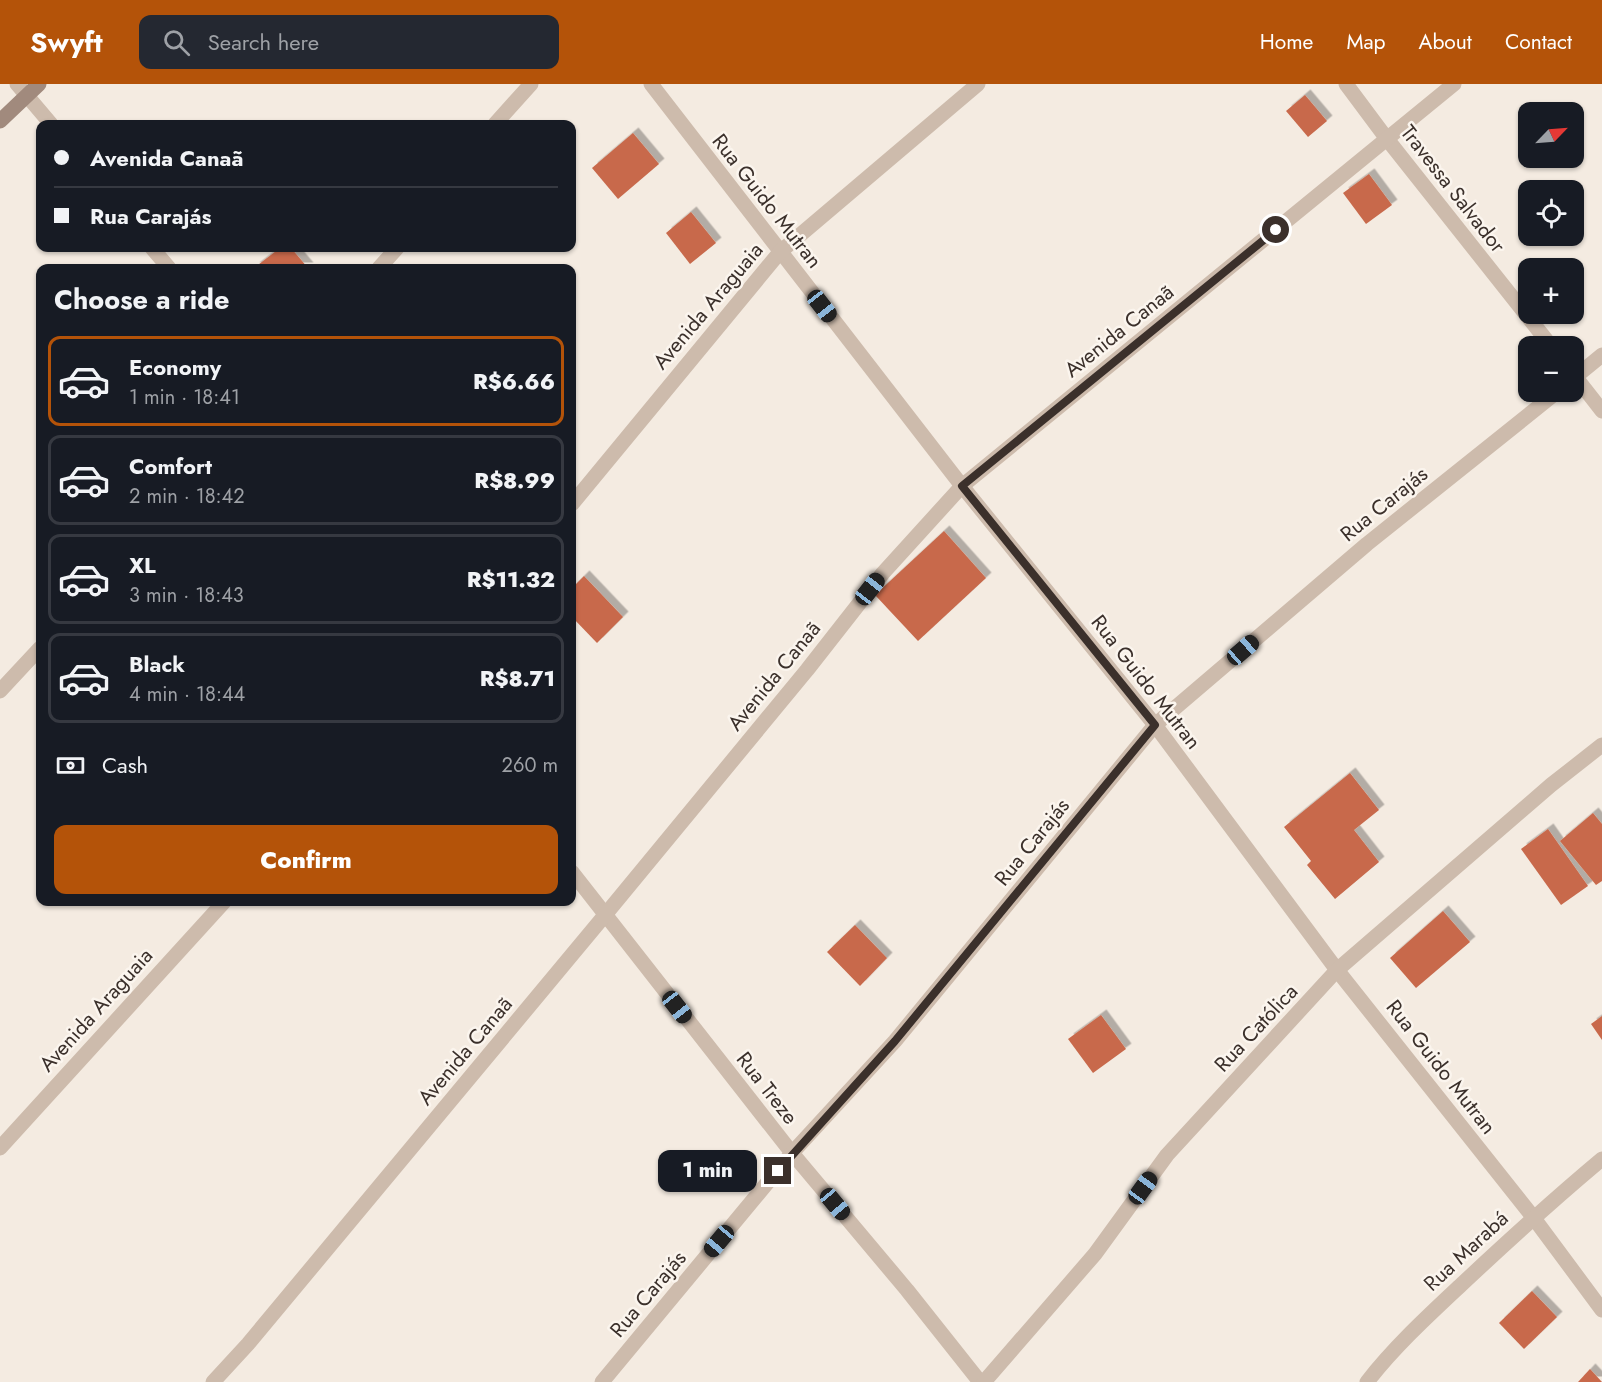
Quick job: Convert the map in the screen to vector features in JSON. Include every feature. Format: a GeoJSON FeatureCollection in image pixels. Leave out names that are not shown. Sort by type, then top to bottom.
{"type":"FeatureCollection","features":[{"type":"Feature","properties":{"kind":"street"},"geometry":{"type":"LineString","coordinates":[[0,121],[22,89],[39,84]]}},
{"type":"Feature","properties":{"kind":"street"},"geometry":{"type":"LineString","coordinates":[[499,120],[531,84]]}},
{"type":"Feature","properties":{"kind":"street","name":"Rua Guido Mutran"},"geometry":{"type":"LineString","coordinates":[[651,84],[962,486],[1155,725],[1337,970],[1533,1217],[1602,1310]]}},
{"type":"Feature","properties":{"kind":"street","name":"Avenida Araguaia"},"geometry":{"type":"LineString","coordinates":[[576,499],[780,252],[978,84]]}},
{"type":"Feature","properties":{"kind":"street","name":"Travessa Salvador"},"geometry":{"type":"LineString","coordinates":[[1346,84],[1543,336]]}},
{"type":"Feature","properties":{"kind":"street","name":"Avenida Canaã"},"geometry":{"type":"LineString","coordinates":[[213,1382],[248,1344],[605,915],[807,670],[883,573],[962,486],[1454,84]]}},
{"type":"Feature","properties":{"kind":"street"},"geometry":{"type":"LineString","coordinates":[[22,89],[48,120]]}},
{"type":"Feature","properties":{"kind":"street"},"geometry":{"type":"LineString","coordinates":[[155,252],[166,264]]}},
{"type":"Feature","properties":{"kind":"street"},"geometry":{"type":"LineString","coordinates":[[383,264],[393,252]]}},
{"type":"Feature","properties":{"kind":"street"},"geometry":{"type":"LineString","coordinates":[[1584,369],[1602,355]]}},
{"type":"Feature","properties":{"kind":"street"},"geometry":{"type":"LineString","coordinates":[[1584,389],[1602,411]]}},
{"type":"Feature","properties":{"kind":"street","name":"Rua Carajás"},"geometry":{"type":"LineString","coordinates":[[602,1382],[792,1153],[895,1041],[1155,725],[1367,544],[1544,402]]}},
{"type":"Feature","properties":{"kind":"street"},"geometry":{"type":"LineString","coordinates":[[0,691],[36,652]]}},
{"type":"Feature","properties":{"kind":"street","name":"Rua Católica"},"geometry":{"type":"LineString","coordinates":[[984,1382],[1095,1254],[1167,1155],[1337,970],[1551,785],[1602,745]]}},
{"type":"Feature","properties":{"kind":"street","name":"Rua Treze"},"geometry":{"type":"LineString","coordinates":[[576,877],[792,1153],[907,1290],[980,1382]]}},
{"type":"Feature","properties":{"kind":"street","name":"Avenida Araguaia"},"geometry":{"type":"LineString","coordinates":[[0,1148],[220,906]]}},
{"type":"Feature","properties":{"kind":"street","name":"Rua Marabá"},"geometry":{"type":"LineString","coordinates":[[1367,1382],[1383,1362],[1429,1315],[1533,1217],[1602,1159]]}},
{"type":"Feature","properties":{"kind":"building"},"geometry":{"type":"Polygon","coordinates":[[[1305,95],[1327,121],[1308,137],[1286,111],[1305,95]]]}},
{"type":"Feature","properties":{"kind":"building"},"geometry":{"type":"Polygon","coordinates":[[[633,133],[659,164],[618,199],[592,168],[633,133]]]}},
{"type":"Feature","properties":{"kind":"building"},"geometry":{"type":"Polygon","coordinates":[[[1369,174],[1392,205],[1366,224],[1343,193],[1369,174]]]}},
{"type":"Feature","properties":{"kind":"building"},"geometry":{"type":"Polygon","coordinates":[[[691,212],[716,243],[690,264],[666,233],[691,212]]]}},
{"type":"Feature","properties":{"kind":"building"},"geometry":{"type":"Polygon","coordinates":[[[275,252],[294,252],[305,264],[259,264],[275,252]]]}},
{"type":"Feature","properties":{"kind":"building"},"geometry":{"type":"Polygon","coordinates":[[[944,531],[986,578],[918,641],[875,595],[944,531]]]}},
{"type":"Feature","properties":{"kind":"building"},"geometry":{"type":"Polygon","coordinates":[[[584,576],[623,617],[597,643],[576,621],[576,584],[584,576]]]}},
{"type":"Feature","properties":{"kind":"building"},"geometry":{"type":"Polygon","coordinates":[[[1350,773],[1379,810],[1354,830],[1379,862],[1335,899],[1307,865],[1311,861],[1284,827],[1350,773]]]}},
{"type":"Feature","properties":{"kind":"building"},"geometry":{"type":"Polygon","coordinates":[[[1593,813],[1602,824],[1602,881],[1596,885],[1560,841],[1593,813]]]}},
{"type":"Feature","properties":{"kind":"building"},"geometry":{"type":"Polygon","coordinates":[[[1548,829],[1588,886],[1561,905],[1521,849],[1548,829]]]}},
{"type":"Feature","properties":{"kind":"building"},"geometry":{"type":"Polygon","coordinates":[[[1443,911],[1470,942],[1416,988],[1390,958],[1443,911]]]}},
{"type":"Feature","properties":{"kind":"building"},"geometry":{"type":"Polygon","coordinates":[[[855,925],[887,958],[860,986],[827,952],[855,925]]]}},
{"type":"Feature","properties":{"kind":"building"},"geometry":{"type":"Polygon","coordinates":[[[1101,1015],[1126,1049],[1093,1073],[1068,1039],[1101,1015]]]}},
{"type":"Feature","properties":{"kind":"building"},"geometry":{"type":"Polygon","coordinates":[[[1602,1016],[1602,1040],[1591,1024],[1602,1016]]]}},
{"type":"Feature","properties":{"kind":"building"},"geometry":{"type":"Polygon","coordinates":[[[1532,1291],[1557,1317],[1524,1349],[1499,1323],[1532,1291]]]}},
{"type":"Feature","properties":{"kind":"building"},"geometry":{"type":"Polygon","coordinates":[[[1590,1369],[1602,1382],[1578,1382],[1590,1369]]]}},
{"type":"Feature","properties":{"kind":"route"},"geometry":{"type":"LineString","coordinates":[[778,1171],[895,1041],[1155,725],[962,486],[1276,230]]}}]}
